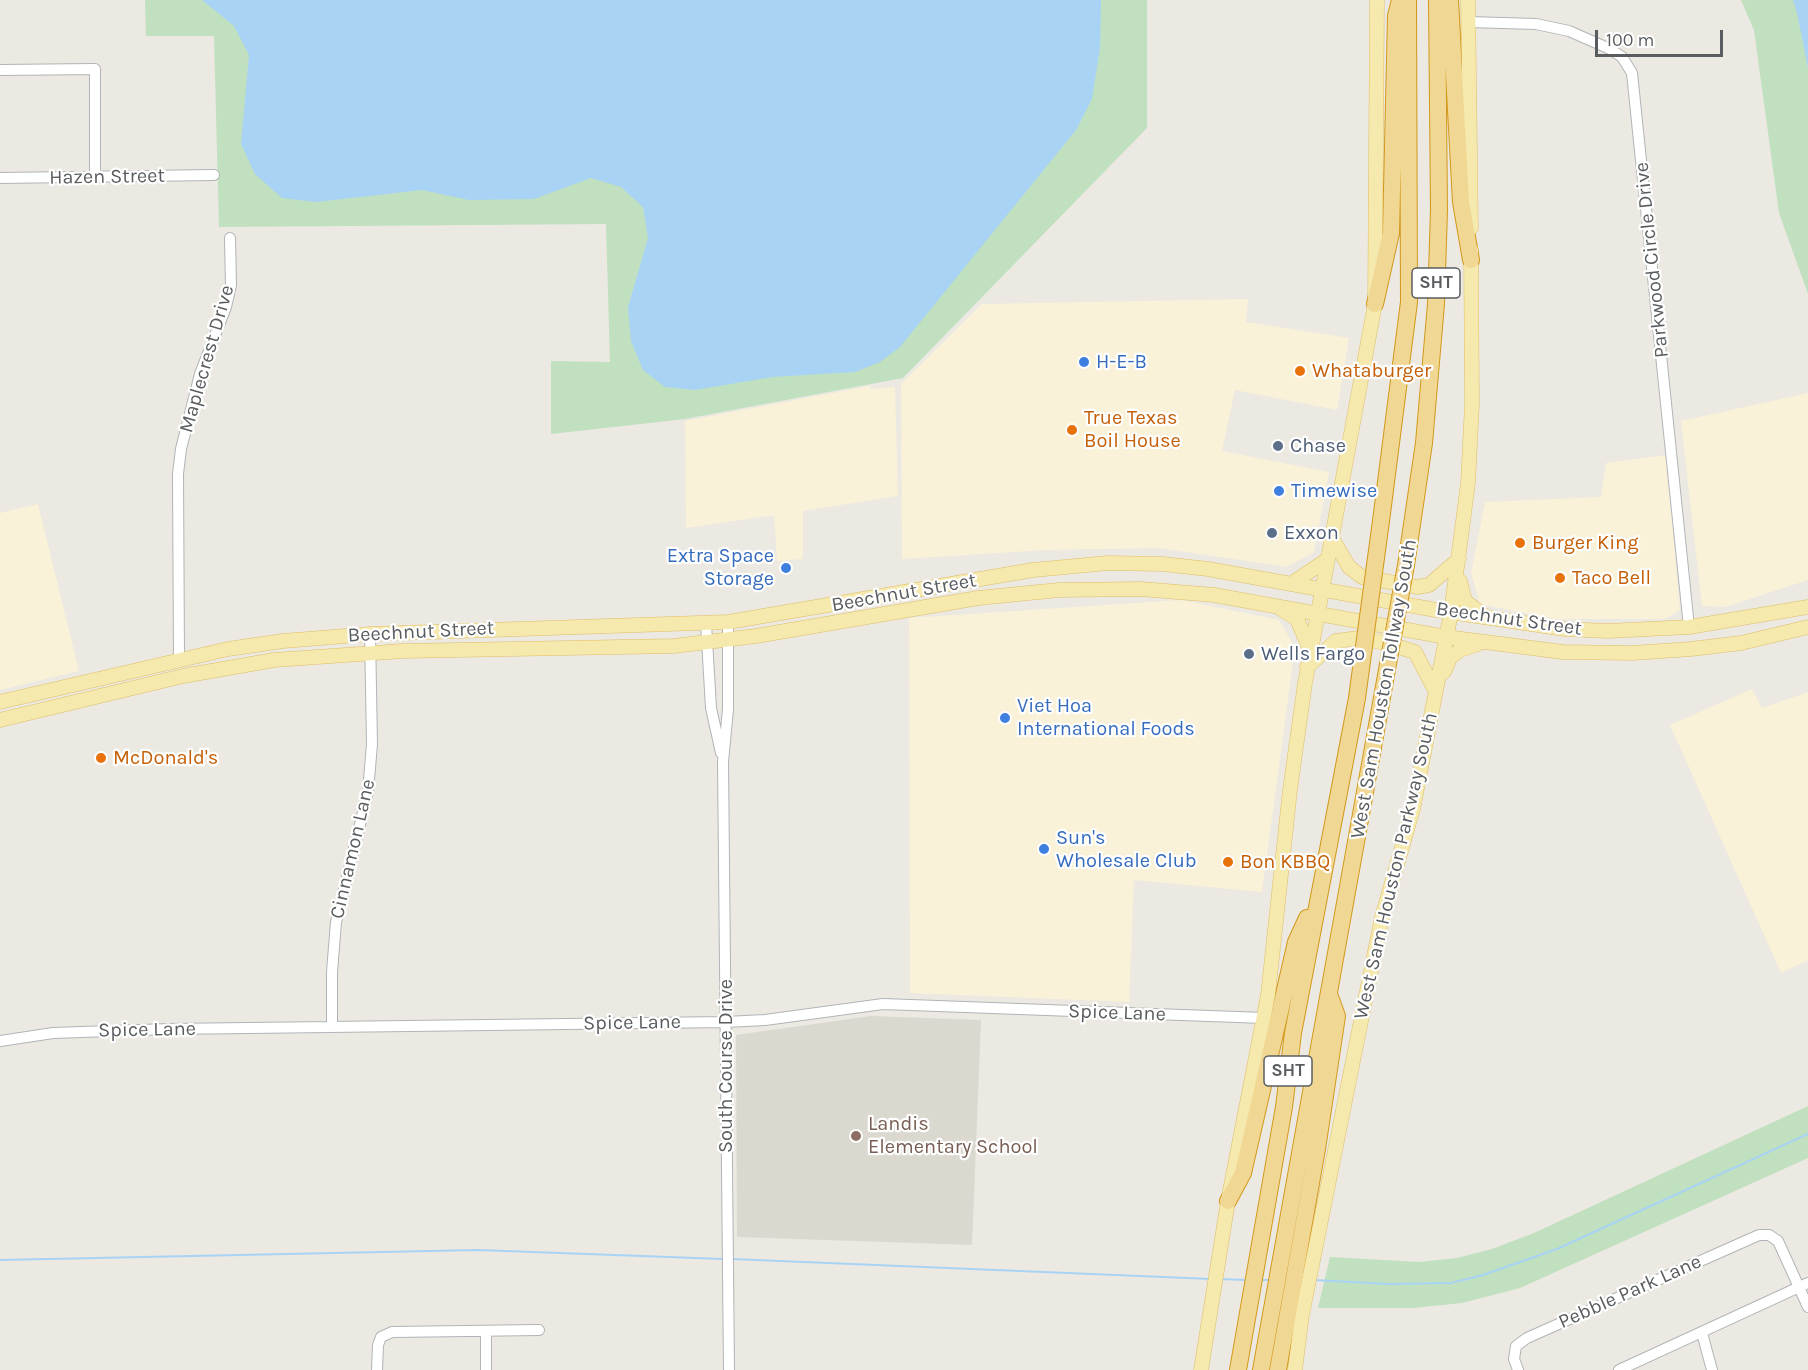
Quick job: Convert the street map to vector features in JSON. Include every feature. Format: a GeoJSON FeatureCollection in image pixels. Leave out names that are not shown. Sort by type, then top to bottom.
{"type":"FeatureCollection","features":[{"type":"Feature","properties":{"kind":"highway"},"geometry":{"type":"LineString","coordinates":[[1374,304],[1391,234],[1396,16],[1400,0]]}},
{"type":"Feature","properties":{"kind":"highway","name":"West Sam Houston Tollway South"},"geometry":{"type":"LineString","coordinates":[[1238,1370],[1317,895],[1357,698],[1409,302],[1408,0]]}},
{"type":"Feature","properties":{"kind":"highway","name":"West Sam Houston Tollway South"},"geometry":{"type":"LineString","coordinates":[[1261,1370],[1406,565],[1424,443],[1436,296],[1437,0]]}},
{"type":"Feature","properties":{"kind":"highway"},"geometry":{"type":"LineString","coordinates":[[1450,0],[1461,202],[1471,260]]}},
{"type":"Feature","properties":{"kind":"highway"},"geometry":{"type":"LineString","coordinates":[[1228,1201],[1243,1173],[1296,942],[1317,895]]}},
{"type":"Feature","properties":{"kind":"highway"},"geometry":{"type":"LineString","coordinates":[[1278,1370],[1288,1309],[1308,1247],[1337,1016],[1329,994]]}},
{"type":"Feature","properties":{"kind":"main road"},"geometry":{"type":"LineString","coordinates":[[1201,1370],[1228,1201],[1264,1018],[1290,790],[1307,667],[1374,304],[1377,0]]}},
{"type":"Feature","properties":{"kind":"main road","name":"West Sam Houston Parkway South"},"geometry":{"type":"LineString","coordinates":[[1295,1370],[1305,1304],[1308,1247],[1382,917],[1413,808],[1452,613],[1459,564],[1468,483],[1472,404],[1468,0]]}},
{"type":"Feature","properties":{"kind":"main road"},"geometry":{"type":"LineString","coordinates":[[1332,538],[1349,567],[1362,577],[1417,587],[1429,585],[1459,564],[1465,601],[1487,618]]}},
{"type":"Feature","properties":{"kind":"main road"},"geometry":{"type":"LineString","coordinates":[[1291,584],[1328,559]]}},
{"type":"Feature","properties":{"kind":"main road","name":"Beechnut Street"},"geometry":{"type":"LineString","coordinates":[[0,702],[180,659],[272,643],[370,634],[728,622],[1057,567],[1108,563],[1163,564],[1452,613],[1565,629],[1617,630],[1689,627],[1808,607]]}},
{"type":"Feature","properties":{"kind":"main road"},"geometry":{"type":"LineString","coordinates":[[1057,567],[1059,590]]}},
{"type":"Feature","properties":{"kind":"main road","name":"Beechnut Street"},"geometry":{"type":"LineString","coordinates":[[0,720],[151,683],[274,660],[370,652],[514,647],[674,646],[729,640],[915,608],[1059,590],[1172,590],[1271,604],[1446,637],[1563,652],[1638,653],[1691,649],[1741,643],[1808,627]]}},
{"type":"Feature","properties":{"kind":"main road"},"geometry":{"type":"LineString","coordinates":[[910,591],[915,608]]}},
{"type":"Feature","properties":{"kind":"main road"},"geometry":{"type":"LineString","coordinates":[[1271,604],[1297,619],[1311,651]]}},
{"type":"Feature","properties":{"kind":"main road"},"geometry":{"type":"LineString","coordinates":[[1689,627],[1691,649]]}},
{"type":"Feature","properties":{"kind":"main road"},"geometry":{"type":"LineString","coordinates":[[514,647],[515,628]]}},
{"type":"Feature","properties":{"kind":"main road"},"geometry":{"type":"LineString","coordinates":[[1563,652],[1565,629]]}},
{"type":"Feature","properties":{"kind":"main road"},"geometry":{"type":"LineString","coordinates":[[1307,667],[1336,641],[1359,638],[1415,652],[1435,690]]}},
{"type":"Feature","properties":{"kind":"main road"},"geometry":{"type":"LineString","coordinates":[[1435,690],[1450,658],[1464,648],[1488,643]]}},
{"type":"Feature","properties":{"kind":"main road"},"geometry":{"type":"LineString","coordinates":[[151,683],[154,675],[177,669],[180,659]]}},
{"type":"Feature","properties":{"kind":"main road"},"geometry":{"type":"LineString","coordinates":[[84,682],[88,699]]}},
{"type":"Feature","properties":{"kind":"street","name":"Parkwood Circle Drive"},"geometry":{"type":"LineString","coordinates":[[1468,22],[1536,24],[1569,31],[1610,49],[1622,57],[1632,73],[1689,627]]}},
{"type":"Feature","properties":{"kind":"street"},"geometry":{"type":"LineString","coordinates":[[0,70],[95,69],[95,177]]}},
{"type":"Feature","properties":{"kind":"street","name":"Hazen Street"},"geometry":{"type":"LineString","coordinates":[[0,178],[214,175]]}},
{"type":"Feature","properties":{"kind":"street","name":"Maplecrest Drive"},"geometry":{"type":"LineString","coordinates":[[180,659],[177,474],[200,374],[226,308],[231,285],[230,238]]}},
{"type":"Feature","properties":{"kind":"street","name":"South Course Drive"},"geometry":{"type":"LineString","coordinates":[[728,622],[728,709],[723,762],[729,1370]]}},
{"type":"Feature","properties":{"kind":"street","name":"South Course Drive"},"geometry":{"type":"LineString","coordinates":[[706,623],[711,708],[723,762]]}},
{"type":"Feature","properties":{"kind":"street","name":"Cinnamon Lane"},"geometry":{"type":"LineString","coordinates":[[332,1027],[332,972],[336,922],[368,792],[372,744],[370,634]]}},
{"type":"Feature","properties":{"kind":"street","name":"Spice Lane"},"geometry":{"type":"LineString","coordinates":[[0,1041],[53,1033],[726,1022],[765,1020],[883,1004],[1264,1018]]}},
{"type":"Feature","properties":{"kind":"street","name":"Pebble Park Lane"},"geometry":{"type":"LineString","coordinates":[[1518,1370],[1515,1359],[1516,1346],[1527,1338],[1759,1235],[1769,1235],[1778,1241],[1804,1286]]}},
{"type":"Feature","properties":{"kind":"street"},"geometry":{"type":"LineString","coordinates":[[1619,1370],[1804,1286],[1808,1307]]}},
{"type":"Feature","properties":{"kind":"street"},"geometry":{"type":"LineString","coordinates":[[377,1370],[378,1345],[381,1336],[392,1332],[539,1330]]}},
{"type":"Feature","properties":{"kind":"street"},"geometry":{"type":"LineString","coordinates":[[486,1331],[486,1370]]}},
{"type":"Feature","properties":{"kind":"street"},"geometry":{"type":"LineString","coordinates":[[1702,1333],[1712,1370]]}},
{"type":"Feature","properties":{"kind":"shaded area"},"geometry":{"type":"Polygon","coordinates":[[[1248,299],[1246,322],[1349,338],[1337,410],[1235,390],[1222,451],[1329,472],[1314,552],[1287,567],[1159,548],[1047,550],[902,559],[901,384],[982,304],[1248,299]]]}},
{"type":"Feature","properties":{"kind":"shaded area"},"geometry":{"type":"Polygon","coordinates":[[[870,386],[870,389],[895,387],[898,496],[803,511],[803,559],[777,561],[774,515],[686,528],[685,421],[870,386]]]}},
{"type":"Feature","properties":{"kind":"shaded area"},"geometry":{"type":"Polygon","coordinates":[[[1808,393],[1808,580],[1725,607],[1702,606],[1681,421],[1808,393]]]}},
{"type":"Feature","properties":{"kind":"shaded area"},"geometry":{"type":"Polygon","coordinates":[[[1666,455],[1680,610],[1665,619],[1555,619],[1480,604],[1471,573],[1485,502],[1601,497],[1606,463],[1666,455]]]}},
{"type":"Feature","properties":{"kind":"shaded area"},"geometry":{"type":"Polygon","coordinates":[[[38,504],[79,671],[0,690],[0,513],[38,504]]]}},
{"type":"Feature","properties":{"kind":"shaded area"},"geometry":{"type":"Polygon","coordinates":[[[1181,600],[1279,620],[1295,647],[1262,892],[1134,880],[1129,1002],[910,993],[909,618],[1181,600]]]}},
{"type":"Feature","properties":{"kind":"shaded area"},"geometry":{"type":"Polygon","coordinates":[[[1752,689],[1762,708],[1808,692],[1808,960],[1781,973],[1670,725],[1752,689]]]}},
{"type":"Feature","properties":{"kind":"shaded area","name":"Landis Elementary School"},"geometry":{"type":"Polygon","coordinates":[[[871,1016],[981,1020],[972,1245],[737,1237],[736,1035],[871,1016]]]}},
{"type":"Feature","properties":{"kind":"green space"},"geometry":{"type":"Polygon","coordinates":[[[145,0],[1147,0],[1147,128],[903,378],[685,419],[551,434],[551,361],[610,362],[606,224],[219,227],[214,36],[146,36],[145,0]]]}},
{"type":"Feature","properties":{"kind":"green space"},"geometry":{"type":"Polygon","coordinates":[[[1741,0],[1808,0],[1808,294],[1779,213],[1754,30],[1741,0]]]}},
{"type":"Feature","properties":{"kind":"green space"},"geometry":{"type":"Polygon","coordinates":[[[1808,1106],[1808,1158],[1520,1288],[1462,1303],[1412,1308],[1318,1308],[1330,1257],[1419,1262],[1457,1258],[1492,1249],[1534,1233],[1808,1106]]]}},
{"type":"Feature","properties":{"kind":"water"},"geometry":{"type":"Polygon","coordinates":[[[202,0],[1101,0],[1100,48],[1092,99],[1076,130],[900,347],[880,362],[855,372],[772,377],[695,390],[665,387],[643,370],[631,341],[628,307],[648,238],[643,207],[621,187],[591,178],[534,199],[469,200],[422,190],[316,202],[282,198],[255,174],[241,144],[249,55],[234,26],[202,0]]]}},
{"type":"Feature","properties":{"kind":"water"},"geometry":{"type":"Polygon","coordinates":[[[1793,0],[1808,0],[1808,68],[1797,13],[1793,0]]]}},
{"type":"Feature","properties":{"kind":"waterway"},"geometry":{"type":"LineString","coordinates":[[1313,1280],[1389,1284],[1451,1283],[1483,1275],[1557,1249],[1808,1134]]}},
{"type":"Feature","properties":{"kind":"waterway"},"geometry":{"type":"LineString","coordinates":[[0,1260],[478,1250],[723,1259]]}},
{"type":"Feature","properties":{"kind":"waterway"},"geometry":{"type":"LineString","coordinates":[[732,1259],[1211,1279]]}},
{"type":"Feature","properties":{"kind":"waterway"},"geometry":{"type":"LineString","coordinates":[[1220,1279],[1247,1280]]}},
{"type":"Feature","properties":{"kind":"waterway"},"geometry":{"type":"LineString","coordinates":[[1259,1280],[1271,1280]]}},
{"type":"Feature","properties":{"kind":"place","name":"H-E-B"},"geometry":{"type":"Point","coordinates":[1084,362]}},
{"type":"Feature","properties":{"kind":"place","name":"Whataburger"},"geometry":{"type":"Point","coordinates":[1300,371]}},
{"type":"Feature","properties":{"kind":"place","name":"True Texas Boil House"},"geometry":{"type":"Point","coordinates":[1072,430]}},
{"type":"Feature","properties":{"kind":"place","name":"Chase"},"geometry":{"type":"Point","coordinates":[1278,446]}},
{"type":"Feature","properties":{"kind":"place","name":"Timewise"},"geometry":{"type":"Point","coordinates":[1279,491]}},
{"type":"Feature","properties":{"kind":"place","name":"Exxon"},"geometry":{"type":"Point","coordinates":[1272,533]}},
{"type":"Feature","properties":{"kind":"place","name":"Burger King"},"geometry":{"type":"Point","coordinates":[1520,543]}},
{"type":"Feature","properties":{"kind":"place","name":"Extra Space Storage"},"geometry":{"type":"Point","coordinates":[786,568]}},
{"type":"Feature","properties":{"kind":"place","name":"Taco Bell"},"geometry":{"type":"Point","coordinates":[1560,578]}},
{"type":"Feature","properties":{"kind":"place","name":"Wells Fargo"},"geometry":{"type":"Point","coordinates":[1249,654]}},
{"type":"Feature","properties":{"kind":"place","name":"Viet Hoa International Foods"},"geometry":{"type":"Point","coordinates":[1005,718]}},
{"type":"Feature","properties":{"kind":"place","name":"McDonald's"},"geometry":{"type":"Point","coordinates":[101,758]}},
{"type":"Feature","properties":{"kind":"place","name":"Sun's Wholesale Club"},"geometry":{"type":"Point","coordinates":[1044,849]}},
{"type":"Feature","properties":{"kind":"place","name":"Bon KBBQ"},"geometry":{"type":"Point","coordinates":[1228,862]}},
{"type":"Feature","properties":{"kind":"place","name":"Landis Elementary School"},"geometry":{"type":"Point","coordinates":[856,1136]}}]}
